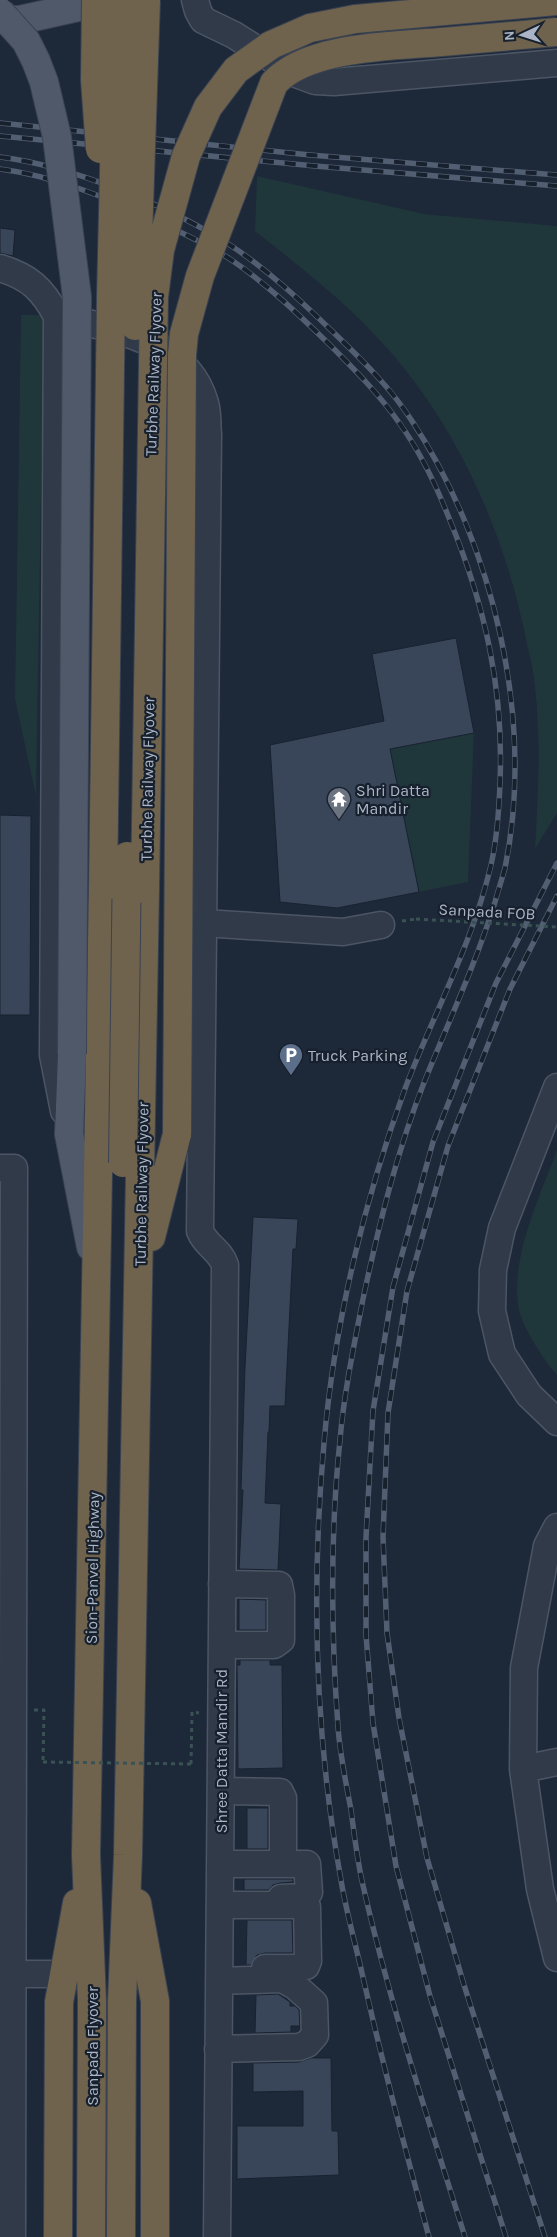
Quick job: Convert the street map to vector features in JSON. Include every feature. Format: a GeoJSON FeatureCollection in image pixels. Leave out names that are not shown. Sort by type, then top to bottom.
{"type":"FeatureCollection","features":[{"type":"Feature","properties":{"kind":"highway"},"geometry":{"type":"LineString","coordinates":[[96,0],[95,80],[111,297]]}},
{"type":"Feature","properties":{"kind":"highway"},"geometry":{"type":"LineString","coordinates":[[98,1282],[111,297],[118,0]]}},
{"type":"Feature","properties":{"kind":"highway"},"geometry":{"type":"LineString","coordinates":[[141,1212],[123,1163],[135,297],[146,0]]}},
{"type":"Feature","properties":{"kind":"highway","name":"Turbhe Railway Flyover"},"geometry":{"type":"LineString","coordinates":[[139,1285],[154,297],[160,250],[186,156],[208,107],[236,70],[271,45],[310,28],[355,19],[557,2]]}},
{"type":"Feature","properties":{"kind":"highway","name":"Turbhe Railway Flyover"},"geometry":{"type":"LineString","coordinates":[[139,1285],[177,1134],[182,355],[184,334],[200,276],[274,83],[283,73],[319,57],[358,49],[557,32]]}},
{"type":"Feature","properties":{"kind":"highway","name":"Sion-Panvel Highway"},"geometry":{"type":"LineString","coordinates":[[86,1855],[98,1282]]}},
{"type":"Feature","properties":{"kind":"highway"},"geometry":{"type":"LineString","coordinates":[[139,1285],[128,1855],[156,2001],[155,2237]]}},
{"type":"Feature","properties":{"kind":"highway"},"geometry":{"type":"LineString","coordinates":[[58,2237],[59,2002],[86,1855]]}},
{"type":"Feature","properties":{"kind":"highway","name":"Sanpada Flyover"},"geometry":{"type":"LineString","coordinates":[[86,1855],[92,2002],[92,2237]]}},
{"type":"Feature","properties":{"kind":"highway","name":"Sanpada Flyover"},"geometry":{"type":"LineString","coordinates":[[121,2237],[122,2001],[128,1855]]}},
{"type":"Feature","properties":{"kind":"main road"},"geometry":{"type":"LineString","coordinates":[[0,20],[20,20],[109,0]]}},
{"type":"Feature","properties":{"kind":"main road"},"geometry":{"type":"LineString","coordinates":[[0,12],[26,40],[44,82],[58,146],[77,297],[72,1054],[69,1134],[98,1282]]}},
{"type":"Feature","properties":{"kind":"street"},"geometry":{"type":"LineString","coordinates":[[196,0],[198,11],[203,20],[234,35],[296,74],[315,81],[334,82],[557,63]]}},
{"type":"Feature","properties":{"kind":"street"},"geometry":{"type":"LineString","coordinates":[[0,268],[18,273],[44,293],[57,316],[53,1054],[69,1134]]}},
{"type":"Feature","properties":{"kind":"street"},"geometry":{"type":"LineString","coordinates":[[57,316],[145,340],[162,348],[192,373],[205,404],[208,434],[204,923],[343,932],[381,925]]}},
{"type":"Feature","properties":{"kind":"street","name":"Shree Datta Mandir Rd"},"geometry":{"type":"LineString","coordinates":[[204,923],[200,1231],[203,1239],[222,1256],[225,1265],[222,1645],[229,1791],[225,1973],[218,2049],[217,2237]]}},
{"type":"Feature","properties":{"kind":"street"},"geometry":{"type":"LineString","coordinates":[[557,1087],[502,1228],[493,1270],[492,1311],[502,1354],[529,1395],[557,1422]]}},
{"type":"Feature","properties":{"kind":"street"},"geometry":{"type":"LineString","coordinates":[[0,1168],[14,1168],[7,1476],[6,1974],[6,2084],[12,2237]]}},
{"type":"Feature","properties":{"kind":"street"},"geometry":{"type":"LineString","coordinates":[[557,1527],[547,1546],[524,1668],[523,1769],[540,1890],[557,1958]]}},
{"type":"Feature","properties":{"kind":"street"},"geometry":{"type":"LineString","coordinates":[[222,1584],[279,1585],[281,1595],[281,1640],[274,1646],[222,1645]]}},
{"type":"Feature","properties":{"kind":"street"},"geometry":{"type":"LineString","coordinates":[[523,1769],[557,1762]]}},
{"type":"Feature","properties":{"kind":"street"},"geometry":{"type":"LineString","coordinates":[[229,1791],[280,1792],[282,1794],[283,1864]]}},
{"type":"Feature","properties":{"kind":"street"},"geometry":{"type":"LineString","coordinates":[[228,1864],[307,1864],[309,1892],[303,1898],[228,1902]]}},
{"type":"Feature","properties":{"kind":"street"},"geometry":{"type":"LineString","coordinates":[[225,1973],[298,1968],[306,1966],[308,1961],[307,1907],[303,1905],[228,1902]]}},
{"type":"Feature","properties":{"kind":"street"},"geometry":{"type":"LineString","coordinates":[[218,2049],[299,2046],[308,2044],[315,2035],[314,2003],[289,1982],[282,1979],[225,1973]]}},
{"type":"Feature","properties":{"kind":"street"},"geometry":{"type":"LineString","coordinates":[[6,1974],[64,1974]]}},
{"type":"Feature","properties":{"kind":"path","name":"Sanpada FOB"},"geometry":{"type":"LineString","coordinates":[[416,919],[557,927]]}},
{"type":"Feature","properties":{"kind":"path"},"geometry":{"type":"LineString","coordinates":[[44,1710],[43,1762],[191,1764],[192,1712]]}},
{"type":"Feature","properties":{"kind":"green space"},"geometry":{"type":"Polygon","coordinates":[[[257,176],[424,214],[557,226],[557,813],[535,849],[538,748],[534,681],[517,599],[491,521],[475,483],[456,446],[435,411],[411,377],[355,315],[323,286],[255,231],[257,176]]]}},
{"type":"Feature","properties":{"kind":"green space"},"geometry":{"type":"Polygon","coordinates":[[[21,315],[44,315],[36,796],[15,699],[21,315]]]}},
{"type":"Feature","properties":{"kind":"green space"},"geometry":{"type":"Polygon","coordinates":[[[474,733],[468,882],[419,892],[390,749],[474,733]]]}},
{"type":"Feature","properties":{"kind":"green space"},"geometry":{"type":"Polygon","coordinates":[[[557,1150],[557,1375],[539,1352],[523,1322],[518,1305],[517,1286],[528,1226],[557,1150]]]}},
{"type":"Feature","properties":{"kind":"building"},"geometry":{"type":"Polygon","coordinates":[[[0,228],[15,230],[13,256],[0,253],[0,228]]]}},
{"type":"Feature","properties":{"kind":"building","name":"Shri Datta Mandir"},"geometry":{"type":"Polygon","coordinates":[[[456,638],[474,733],[390,749],[419,892],[337,908],[280,902],[270,745],[384,721],[372,654],[456,638]]]}},
{"type":"Feature","properties":{"kind":"building"},"geometry":{"type":"Polygon","coordinates":[[[0,815],[31,816],[30,1015],[0,1015],[0,815]]]}},
{"type":"Feature","properties":{"kind":"building"},"geometry":{"type":"Polygon","coordinates":[[[253,1217],[298,1219],[296,1249],[293,1249],[285,1406],[270,1406],[268,1432],[265,1503],[281,1504],[278,1570],[239,1569],[243,1490],[241,1490],[245,1367],[253,1217]]]}},
{"type":"Feature","properties":{"kind":"building"},"geometry":{"type":"Polygon","coordinates":[[[239,1599],[266,1600],[266,1630],[239,1630],[239,1599]]]}},
{"type":"Feature","properties":{"kind":"building"},"geometry":{"type":"Polygon","coordinates":[[[240,1660],[270,1660],[270,1665],[282,1665],[283,1768],[238,1769],[237,1665],[240,1665],[240,1660]]]}},
{"type":"Feature","properties":{"kind":"building"},"geometry":{"type":"Polygon","coordinates":[[[247,1808],[268,1808],[268,1849],[247,1849],[247,1808]]]}},
{"type":"Feature","properties":{"kind":"building"},"geometry":{"type":"Polygon","coordinates":[[[244,1879],[293,1879],[293,1882],[273,1885],[269,1890],[244,1890],[244,1879]]]}},
{"type":"Feature","properties":{"kind":"building"},"geometry":{"type":"Polygon","coordinates":[[[247,1920],[292,1920],[293,1953],[265,1953],[257,1955],[251,1965],[246,1965],[247,1920]]]}},
{"type":"Feature","properties":{"kind":"building"},"geometry":{"type":"Polygon","coordinates":[[[278,1994],[290,2002],[290,2006],[295,2006],[299,2010],[300,2026],[291,2026],[291,2032],[255,2033],[256,1995],[278,1994]]]}},
{"type":"Feature","properties":{"kind":"building"},"geometry":{"type":"Polygon","coordinates":[[[311,2058],[331,2058],[332,2131],[338,2131],[339,2175],[237,2179],[237,2126],[303,2126],[303,2091],[253,2092],[253,2063],[299,2062],[311,2058]]]}},
{"type":"Feature","properties":{"kind":"railway"},"geometry":{"type":"LineString","coordinates":[[0,123],[310,155],[557,175]]}},
{"type":"Feature","properties":{"kind":"railway"},"geometry":{"type":"LineString","coordinates":[[0,136],[315,166],[557,186]]}},
{"type":"Feature","properties":{"kind":"railway"},"geometry":{"type":"LineString","coordinates":[[0,157],[59,169],[121,190],[152,203],[208,232],[246,256],[285,287],[365,363],[404,409],[441,470],[465,522],[485,578],[500,636],[510,695],[515,754],[513,812],[505,868],[479,947],[415,1107],[382,1215],[363,1299],[344,1405],[334,1512],[333,1548],[334,1655],[338,1727],[360,1872],[384,1971],[465,2237]]}},
{"type":"Feature","properties":{"kind":"railway"},"geometry":{"type":"LineString","coordinates":[[0,169],[60,182],[100,196],[138,212],[203,244],[230,259],[256,278],[294,310],[329,344],[366,382],[392,413],[408,435],[428,469],[462,551],[473,583],[490,648],[499,714],[500,748],[499,804],[493,855],[483,894],[464,950],[406,1086],[377,1172],[353,1262],[335,1353],[324,1443],[320,1498],[317,1607],[318,1662],[321,1717],[332,1826],[348,1915],[429,2237]]}},
{"type":"Feature","properties":{"kind":"railway"},"geometry":{"type":"LineString","coordinates":[[506,2237],[430,1996],[396,1866],[373,1723],[366,1635],[366,1537],[373,1411],[393,1287],[433,1142],[496,983],[557,863]]}},
{"type":"Feature","properties":{"kind":"railway"},"geometry":{"type":"LineString","coordinates":[[545,2237],[464,1985],[427,1858],[399,1718],[387,1633],[383,1537],[388,1413],[407,1291],[448,1146],[510,989],[557,896]]}},
{"type":"Feature","properties":{"kind":"place","name":"Shri Datta Mandir"},"geometry":{"type":"Point","coordinates":[339,820]}},
{"type":"Feature","properties":{"kind":"place","name":"Truck Parking"},"geometry":{"type":"Point","coordinates":[291,1076]}}]}
